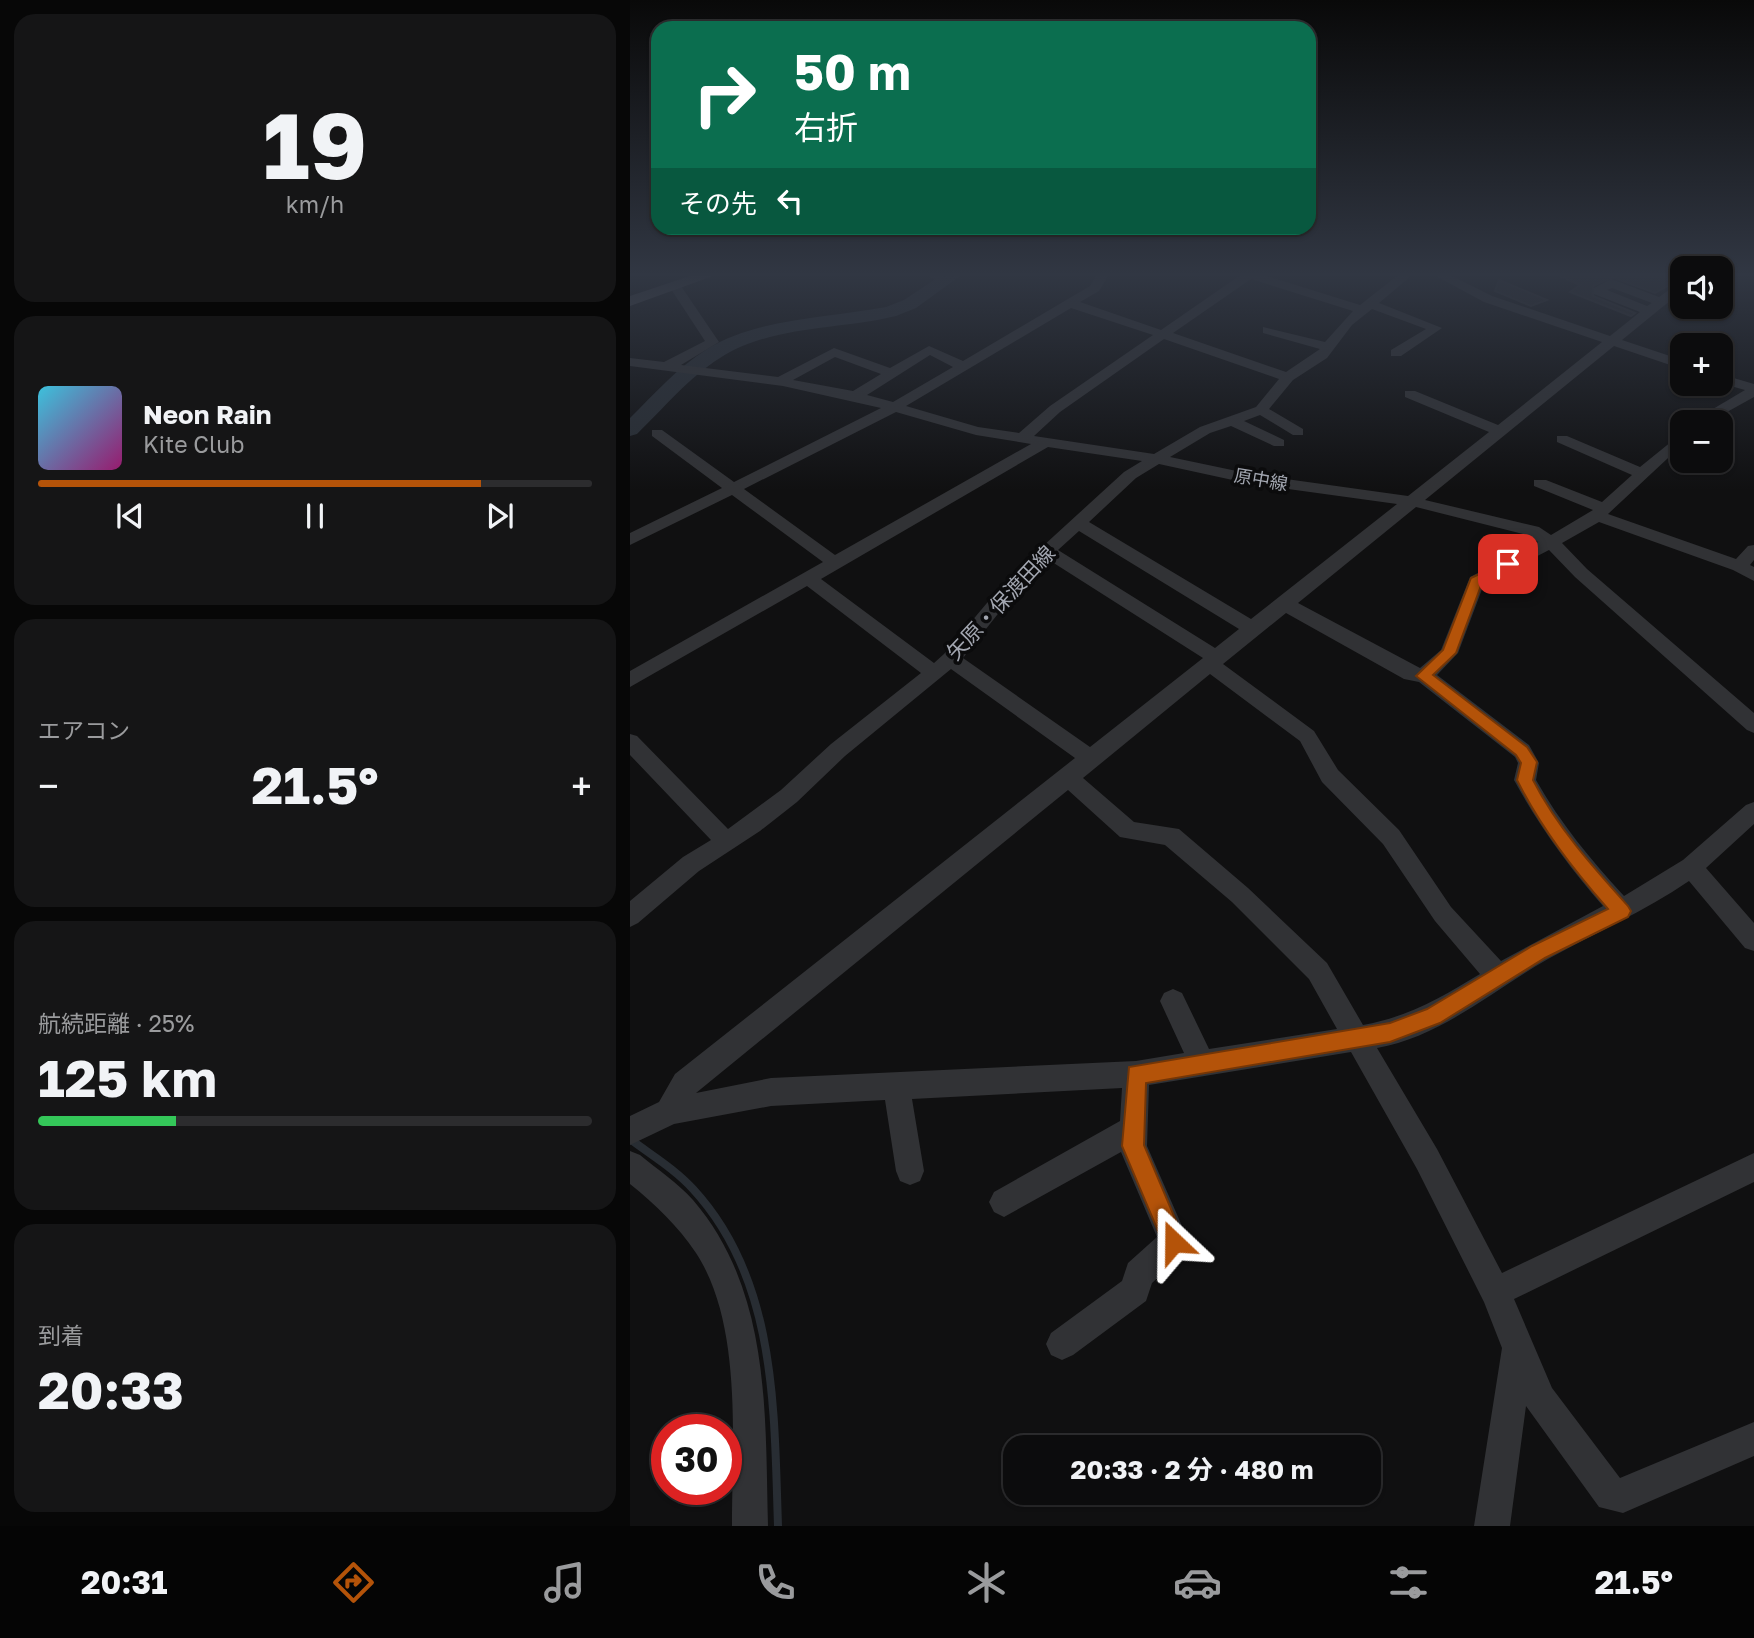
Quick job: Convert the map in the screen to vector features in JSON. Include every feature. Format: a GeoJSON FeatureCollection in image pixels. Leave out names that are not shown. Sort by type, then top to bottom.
{"type":"FeatureCollection","features":[{"type":"Feature","properties":{"kind":"street"},"geometry":{"type":"LineString","coordinates":[[634,365],[668,366],[702,347]]}},
{"type":"Feature","properties":{"kind":"street"},"geometry":{"type":"LineString","coordinates":[[630,540],[895,407],[997,347]]}},
{"type":"Feature","properties":{"kind":"street"},"geometry":{"type":"LineString","coordinates":[[1022,439],[1055,408],[1143,347]]}},
{"type":"Feature","properties":{"kind":"street"},"geometry":{"type":"LineString","coordinates":[[1198,347],[1288,377]]}},
{"type":"Feature","properties":{"kind":"street"},"geometry":{"type":"LineString","coordinates":[[1298,432],[1261,410],[1288,377],[1314,362],[1327,347]]}},
{"type":"Feature","properties":{"kind":"street"},"geometry":{"type":"LineString","coordinates":[[1395,353],[1404,347]]}},
{"type":"Feature","properties":{"kind":"street"},"geometry":{"type":"LineString","coordinates":[[671,1111],[673,1101],[685,1084],[1601,347]]}},
{"type":"Feature","properties":{"kind":"street"},"geometry":{"type":"LineString","coordinates":[[1631,347],[1670,361]]}},
{"type":"Feature","properties":{"kind":"street"},"geometry":{"type":"LineString","coordinates":[[855,396],[929,350],[965,367]]}},
{"type":"Feature","properties":{"kind":"street"},"geometry":{"type":"LineString","coordinates":[[780,381],[834,352],[891,373]]}},
{"type":"Feature","properties":{"kind":"street","name":"原中線"},"geometry":{"type":"LineString","coordinates":[[668,366],[780,381],[855,396],[976,431],[1155,459],[1251,479],[1409,501],[1533,531],[1552,544],[1581,573],[1754,725]]}},
{"type":"Feature","properties":{"kind":"street"},"geometry":{"type":"LineString","coordinates":[[1733,383],[1754,390]]}},
{"type":"Feature","properties":{"kind":"street"},"geometry":{"type":"LineString","coordinates":[[1719,410],[1754,390]]}},
{"type":"Feature","properties":{"kind":"street"},"geometry":{"type":"LineString","coordinates":[[1410,394],[1498,430]]}},
{"type":"Feature","properties":{"kind":"street","name":"矢原・保渡田線"},"geometry":{"type":"LineString","coordinates":[[630,916],[691,864],[789,796],[838,750],[951,659],[1014,582],[1130,475],[1205,430],[1261,410]]}},
{"type":"Feature","properties":{"kind":"street"},"geometry":{"type":"LineString","coordinates":[[1231,420],[1279,443]]}},
{"type":"Feature","properties":{"kind":"street"},"geometry":{"type":"LineString","coordinates":[[657,433],[835,563]]}},
{"type":"Feature","properties":{"kind":"street"},"geometry":{"type":"LineString","coordinates":[[1562,439],[1642,474]]}},
{"type":"Feature","properties":{"kind":"street"},"geometry":{"type":"LineString","coordinates":[[630,680],[1046,442]]}},
{"type":"Feature","properties":{"kind":"street"},"geometry":{"type":"LineString","coordinates":[[1424,676],[1449,653],[1476,581],[1552,544],[1600,513],[1670,448]]}},
{"type":"Feature","properties":{"kind":"street"},"geometry":{"type":"LineString","coordinates":[[1540,483],[1600,513],[1746,570],[1754,550]]}},
{"type":"Feature","properties":{"kind":"street"},"geometry":{"type":"LineString","coordinates":[[1078,523],[1252,628]]}},
{"type":"Feature","properties":{"kind":"street"},"geometry":{"type":"LineString","coordinates":[[1048,551],[1212,660],[1307,736],[1330,776],[1391,837],[1443,914],[1499,977]]}},
{"type":"Feature","properties":{"kind":"street"},"geometry":{"type":"LineString","coordinates":[[808,578],[934,673]]}},
{"type":"Feature","properties":{"kind":"street"},"geometry":{"type":"LineString","coordinates":[[1283,603],[1411,674],[1424,676],[1522,751],[1529,762],[1525,780],[1539,807],[1580,865],[1622,911]]}},
{"type":"Feature","properties":{"kind":"street"},"geometry":{"type":"LineString","coordinates":[[951,659],[1090,758]]}},
{"type":"Feature","properties":{"kind":"street"},"geometry":{"type":"LineString","coordinates":[[630,742],[638,763],[726,841]]}},
{"type":"Feature","properties":{"kind":"street"},"geometry":{"type":"LineString","coordinates":[[1067,777],[1128,831],[1171,836],[1240,895],[1318,971],[1427,1159],[1495,1292],[1540,1400],[1612,1495],[1623,1496],[1754,1438]]}},
{"type":"Feature","properties":{"kind":"street"},"geometry":{"type":"LineString","coordinates":[[635,1128],[671,1111],[771,1091],[1136,1074],[1390,1033],[1433,1016],[1538,952],[1622,911],[1690,867],[1754,811]]}},
{"type":"Feature","properties":{"kind":"street"},"geometry":{"type":"LineString","coordinates":[[1690,867],[1754,940]]}},
{"type":"Feature","properties":{"kind":"street"},"geometry":{"type":"LineString","coordinates":[[1173,1001],[1202,1064]]}},
{"type":"Feature","properties":{"kind":"street"},"geometry":{"type":"LineString","coordinates":[[1062,1344],[1135,1290],[1139,1274],[1174,1242],[1133,1146],[1136,1128],[1136,1074]]}},
{"type":"Feature","properties":{"kind":"street"},"geometry":{"type":"LineString","coordinates":[[896,1087],[910,1171]]}},
{"type":"Feature","properties":{"kind":"street"},"geometry":{"type":"LineString","coordinates":[[1004,1202],[1136,1128]]}},
{"type":"Feature","properties":{"kind":"street"},"geometry":{"type":"LineString","coordinates":[[630,1166],[682,1209],[709,1245],[729,1287],[740,1327],[745,1368],[750,1526]]}},
{"type":"Feature","properties":{"kind":"street"},"geometry":{"type":"LineString","coordinates":[[1495,1292],[1754,1167]]}},
{"type":"Feature","properties":{"kind":"street"},"geometry":{"type":"LineString","coordinates":[[1492,1526],[1518,1349]]}},
{"type":"Feature","properties":{"kind":"waterway"},"geometry":{"type":"LineString","coordinates":[[630,430],[695,366],[726,347]]}},
{"type":"Feature","properties":{"kind":"waterway"},"geometry":{"type":"LineString","coordinates":[[630,1139],[693,1189],[721,1225],[741,1264],[756,1305],[766,1348],[775,1437],[778,1526]]}},
{"type":"Feature","properties":{"kind":"route"},"geometry":{"type":"LineString","coordinates":[[1174,1242],[1133,1146],[1136,1128],[1136,1074],[1390,1033],[1433,1016],[1538,952],[1622,911],[1580,865],[1539,807],[1525,780],[1529,762],[1522,751],[1424,676],[1449,653],[1476,581],[1508,564]]}}]}
